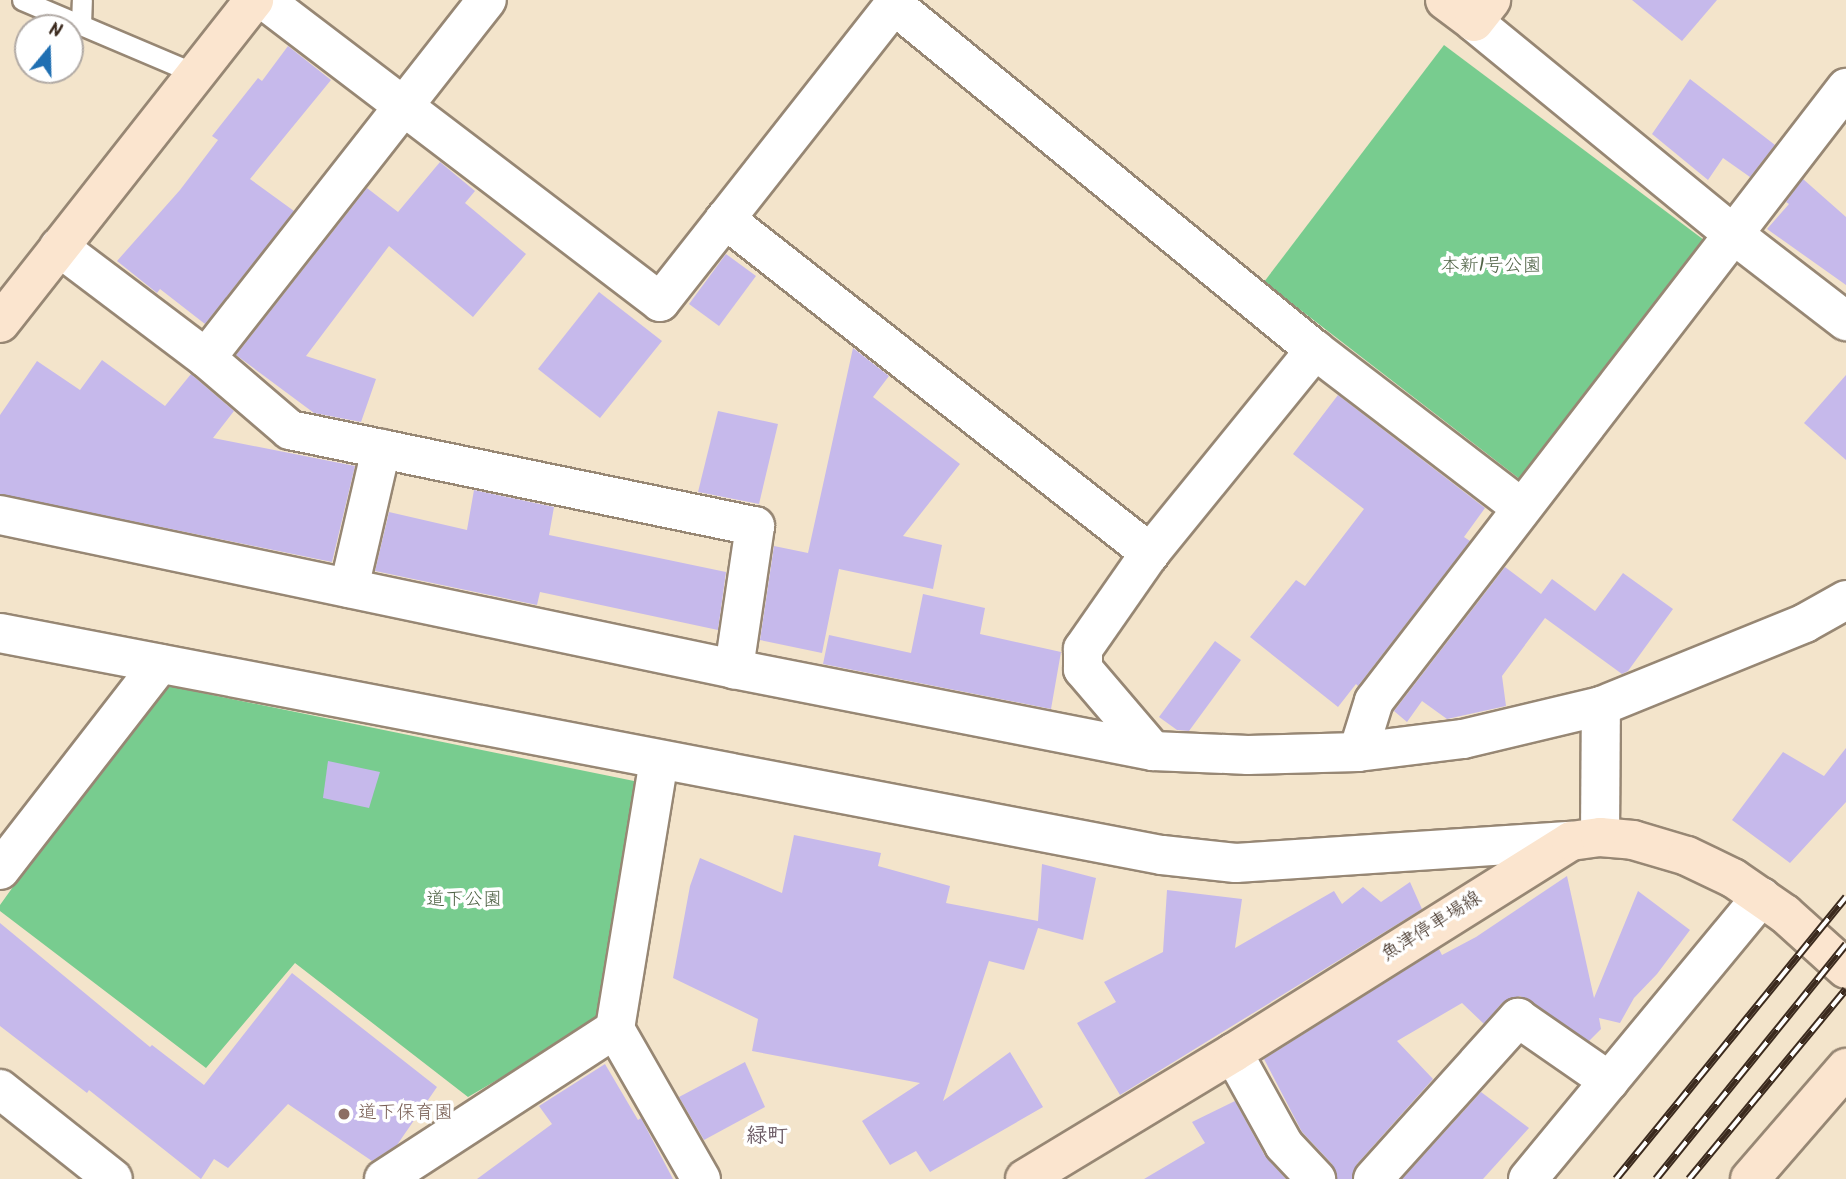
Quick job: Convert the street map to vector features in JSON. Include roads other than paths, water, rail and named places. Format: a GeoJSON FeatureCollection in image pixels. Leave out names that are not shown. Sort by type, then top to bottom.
{"type":"FeatureCollection","features":[{"type":"Feature","properties":{"kind":"main road"},"geometry":{"type":"LineString","coordinates":[[0,323],[254,0]]}},
{"type":"Feature","properties":{"kind":"main road"},"geometry":{"type":"LineString","coordinates":[[1586,839],[1633,840],[1687,856],[1733,878],[1785,914],[1846,969]]}},
{"type":"Feature","properties":{"kind":"main road","name":"魚津停車場線"},"geometry":{"type":"LineString","coordinates":[[1025,1179],[1586,839]]}},
{"type":"Feature","properties":{"kind":"main road"},"geometry":{"type":"LineString","coordinates":[[1750,1179],[1846,1068]]}},
{"type":"Feature","properties":{"kind":"street"},"geometry":{"type":"LineString","coordinates":[[264,0],[660,302],[896,2],[1315,350],[1520,508]]}},
{"type":"Feature","properties":{"kind":"street"},"geometry":{"type":"LineString","coordinates":[[206,358],[487,0]]}},
{"type":"Feature","properties":{"kind":"street"},"geometry":{"type":"LineString","coordinates":[[1470,7],[1733,234],[1846,321]]}},
{"type":"Feature","properties":{"kind":"street"},"geometry":{"type":"LineString","coordinates":[[1358,752],[1374,701],[1846,88]]}},
{"type":"Feature","properties":{"kind":"street"},"geometry":{"type":"LineString","coordinates":[[725,219],[1150,553]]}},
{"type":"Feature","properties":{"kind":"street"},"geometry":{"type":"LineString","coordinates":[[59,247],[206,358],[290,430],[755,526],[734,669]]}},
{"type":"Feature","properties":{"kind":"street"},"geometry":{"type":"LineString","coordinates":[[1153,751],[1083,669],[1083,649],[1150,553],[1315,350]]}},
{"type":"Feature","properties":{"kind":"street"},"geometry":{"type":"LineString","coordinates":[[348,588],[381,449]]}},
{"type":"Feature","properties":{"kind":"street"},"geometry":{"type":"LineString","coordinates":[[0,515],[734,669],[1153,751],[1248,755],[1358,752],[1463,739],[1601,706],[1805,623],[1846,600]]}},
{"type":"Feature","properties":{"kind":"street"},"geometry":{"type":"LineString","coordinates":[[1,636],[1162,855],[1236,863],[1586,839],[1601,706]]}},
{"type":"Feature","properties":{"kind":"street"},"geometry":{"type":"LineString","coordinates":[[0,870],[160,664]]}},
{"type":"Feature","properties":{"kind":"street"},"geometry":{"type":"LineString","coordinates":[[659,761],[615,1029],[701,1179]]}},
{"type":"Feature","properties":{"kind":"street"},"geometry":{"type":"LineString","coordinates":[[1528,1179],[1761,897]]}},
{"type":"Feature","properties":{"kind":"street"},"geometry":{"type":"LineString","coordinates":[[1373,1179],[1518,1018],[1609,1081]]}},
{"type":"Feature","properties":{"kind":"street"},"geometry":{"type":"LineString","coordinates":[[384,1179],[615,1029]]}},
{"type":"Feature","properties":{"kind":"street"},"geometry":{"type":"LineString","coordinates":[[1233,1053],[1284,1145],[1316,1179]]}},
{"type":"Feature","properties":{"kind":"street"},"geometry":{"type":"LineString","coordinates":[[0,1090],[113,1179]]}},
{"type":"Feature","properties":{"kind":"lane"},"geometry":{"type":"LineString","coordinates":[[22,0],[55,14]]}},
{"type":"Feature","properties":{"kind":"lane"},"geometry":{"type":"LineString","coordinates":[[84,26],[194,73]]}},
{"type":"Feature","properties":{"kind":"railway"},"geometry":{"type":"LineString","coordinates":[[1616,1179],[1846,897]]}},
{"type":"Feature","properties":{"kind":"railway"},"geometry":{"type":"LineString","coordinates":[[1656,1179],[1846,944]]}},
{"type":"Feature","properties":{"kind":"railway"},"geometry":{"type":"LineString","coordinates":[[1689,1179],[1846,989]]}},
{"type":"Feature","properties":{"kind":"place","name":"道下保育園"},"geometry":{"type":"Point","coordinates":[344,1114]}},
{"type":"Feature","properties":{"kind":"district","name":"緑町"},"geometry":{"type":"Point","coordinates":[767,1137]}},
{"type":"Feature","properties":{"kind":"park label","name":"本新1号公園"},"geometry":{"type":"Point","coordinates":[1491,267]}},
{"type":"Feature","properties":{"kind":"park label","name":"道下公園"},"geometry":{"type":"Point","coordinates":[464,901]}}]}
